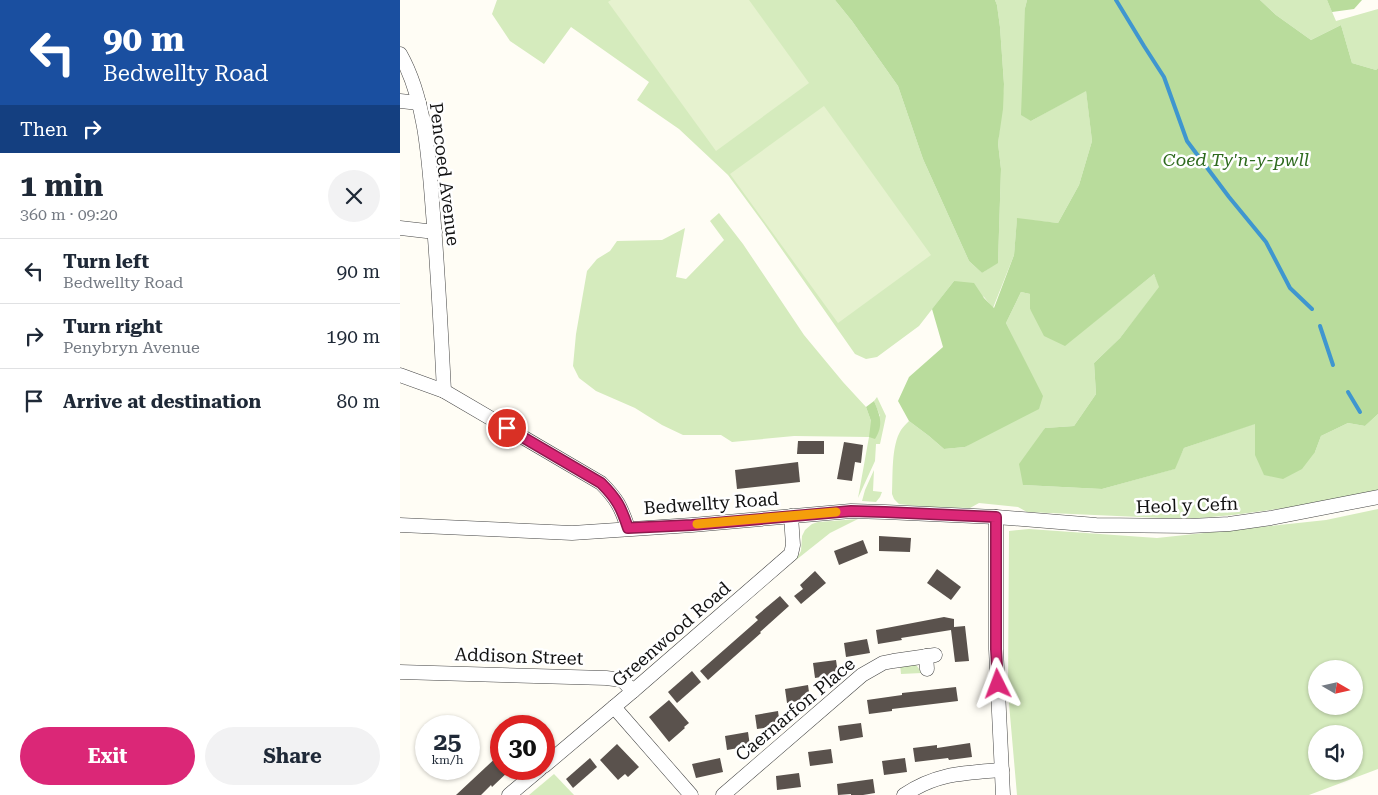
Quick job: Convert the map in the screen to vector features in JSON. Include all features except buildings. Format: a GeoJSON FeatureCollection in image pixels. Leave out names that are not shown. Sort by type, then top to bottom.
{"type":"FeatureCollection","features":[{"type":"Feature","properties":{"kind":"street","name":"Pencoed Avenue"},"geometry":{"type":"LineString","coordinates":[[400,54],[412,80],[426,140],[439,282],[444,391]]}},
{"type":"Feature","properties":{"kind":"street"},"geometry":{"type":"LineString","coordinates":[[400,101],[419,104]]}},
{"type":"Feature","properties":{"kind":"street"},"geometry":{"type":"LineString","coordinates":[[400,228],[435,232]]}},
{"type":"Feature","properties":{"kind":"street"},"geometry":{"type":"LineString","coordinates":[[400,375],[444,391],[601,483],[614,496],[628,528]]}},
{"type":"Feature","properties":{"kind":"street","name":"Heol y Cefn"},"geometry":{"type":"LineString","coordinates":[[996,517],[1096,525],[1190,526],[1229,524],[1271,518],[1378,497]]}},
{"type":"Feature","properties":{"kind":"street","name":"Bedwellty Road"},"geometry":{"type":"LineString","coordinates":[[400,525],[572,533],[851,511],[996,517]]}},
{"type":"Feature","properties":{"kind":"street","name":"Greenwood Road"},"geometry":{"type":"LineString","coordinates":[[555,757],[791,554],[794,545],[791,516]]}},
{"type":"Feature","properties":{"kind":"street"},"geometry":{"type":"LineString","coordinates":[[996,517],[996,649],[1003,795]]}},
{"type":"Feature","properties":{"kind":"street","name":"Caernarfon Place"},"geometry":{"type":"LineString","coordinates":[[723,795],[862,676],[883,663],[893,660],[929,660]]}},
{"type":"Feature","properties":{"kind":"street","name":"Addison Street"},"geometry":{"type":"LineString","coordinates":[[400,672],[606,678],[622,680],[633,691]]}},
{"type":"Feature","properties":{"kind":"street"},"geometry":{"type":"LineString","coordinates":[[614,707],[691,795]]}},
{"type":"Feature","properties":{"kind":"street"},"geometry":{"type":"LineString","coordinates":[[904,795],[932,780],[951,774],[1002,770]]}},
{"type":"Feature","properties":{"kind":"street"},"geometry":{"type":"LineString","coordinates":[[509,795],[527,780]]}},
{"type":"Feature","properties":{"kind":"green space"},"geometry":{"type":"Polygon","coordinates":[[[497,0],[835,0],[898,86],[923,159],[969,261],[982,273],[998,262],[1001,169],[998,143],[1004,84],[1000,27],[995,0],[1027,0],[1025,8],[1031,121],[1086,90],[1092,141],[1079,185],[1058,223],[1017,219],[1014,255],[993,308],[984,297],[954,281],[919,326],[877,357],[866,359],[855,354],[728,175],[679,129],[637,100],[649,82],[571,27],[544,64],[510,41],[492,14],[497,0]]]}},
{"type":"Feature","properties":{"kind":"green space"},"geometry":{"type":"Polygon","coordinates":[[[611,0],[749,0],[809,83],[716,151],[608,2],[611,0]]]}},
{"type":"Feature","properties":{"kind":"green space"},"geometry":{"type":"Polygon","coordinates":[[[835,0],[995,0],[1000,27],[1004,84],[1003,109],[998,143],[1001,169],[998,263],[982,273],[969,261],[923,159],[898,86],[835,0]]]}},
{"type":"Feature","properties":{"kind":"green space","name":"Coed Ty'n-y-pwll"},"geometry":{"type":"Polygon","coordinates":[[[1027,0],[1260,0],[1276,15],[1311,40],[1341,25],[1352,63],[1376,70],[1378,68],[1378,414],[1365,426],[1348,423],[1321,436],[1315,452],[1302,469],[1283,479],[1264,475],[1255,455],[1255,424],[1184,448],[1175,469],[1102,489],[1023,485],[1019,464],[1045,428],[1074,426],[1096,394],[1094,363],[1120,338],[1159,287],[1154,274],[1065,346],[1044,336],[1030,309],[1030,294],[1021,292],[1006,323],[1043,396],[1039,409],[965,447],[944,449],[909,421],[898,401],[909,377],[943,347],[932,309],[954,281],[974,283],[984,298],[994,308],[1014,255],[1017,218],[1058,223],[1079,185],[1092,141],[1086,91],[1031,121],[1021,115],[1025,8],[1027,0]]]}},
{"type":"Feature","properties":{"kind":"green space"},"geometry":{"type":"Polygon","coordinates":[[[1260,0],[1327,0],[1336,21],[1378,9],[1378,68],[1376,70],[1352,63],[1341,25],[1311,40],[1276,15],[1260,0]]]}},
{"type":"Feature","properties":{"kind":"green space"},"geometry":{"type":"Polygon","coordinates":[[[1327,0],[1362,0],[1354,9],[1332,12],[1327,0]]]}},
{"type":"Feature","properties":{"kind":"green space"},"geometry":{"type":"Polygon","coordinates":[[[824,106],[931,255],[838,323],[730,174],[824,106]]]}},
{"type":"Feature","properties":{"kind":"green space"},"geometry":{"type":"Polygon","coordinates":[[[719,213],[743,244],[804,335],[866,407],[871,421],[880,416],[874,401],[877,397],[886,416],[880,444],[876,444],[875,461],[858,498],[869,437],[794,436],[732,442],[721,435],[683,435],[662,425],[635,408],[596,391],[579,378],[573,366],[576,334],[587,271],[597,259],[610,251],[617,241],[662,240],[685,228],[676,277],[686,279],[724,240],[710,221],[719,213]]]}},
{"type":"Feature","properties":{"kind":"green space"},"geometry":{"type":"Polygon","coordinates":[[[1154,274],[1160,287],[1120,338],[1094,363],[1096,394],[1074,426],[1045,428],[1023,485],[1102,489],[1174,469],[1184,448],[1256,423],[1255,455],[1315,452],[1321,436],[1348,423],[1365,426],[1378,414],[1378,490],[1308,505],[1200,518],[1027,512],[1018,507],[979,503],[970,508],[926,507],[899,504],[894,499],[892,494],[894,453],[901,430],[909,421],[944,449],[965,447],[1042,396],[1006,323],[1021,292],[1030,294],[1030,309],[1065,345],[1154,274]]]}},
{"type":"Feature","properties":{"kind":"green space"},"geometry":{"type":"Polygon","coordinates":[[[874,401],[880,420],[878,434],[875,439],[869,437],[871,421],[866,407],[874,401]]]}},
{"type":"Feature","properties":{"kind":"green space"},"geometry":{"type":"Polygon","coordinates":[[[874,470],[873,491],[882,492],[876,502],[862,501],[865,490],[874,470]]]}},
{"type":"Feature","properties":{"kind":"green space"},"geometry":{"type":"Polygon","coordinates":[[[1378,509],[1378,769],[1363,775],[1363,725],[1308,725],[1308,780],[1349,780],[1309,795],[1017,795],[1008,692],[1009,531],[1029,529],[1157,538],[1326,520],[1378,509]]]}},
{"type":"Feature","properties":{"kind":"green space"},"geometry":{"type":"Polygon","coordinates":[[[858,519],[830,533],[796,560],[801,551],[802,536],[805,530],[812,524],[858,519]]]}},
{"type":"Feature","properties":{"kind":"green space"},"geometry":{"type":"Polygon","coordinates":[[[913,663],[922,673],[901,674],[900,664],[913,663]]]}},
{"type":"Feature","properties":{"kind":"green space"},"geometry":{"type":"Polygon","coordinates":[[[555,775],[574,795],[529,795],[547,780],[555,780],[555,775]]]}},
{"type":"Feature","properties":{"kind":"waterway"},"geometry":{"type":"LineString","coordinates":[[1116,0],[1164,77],[1187,141],[1266,242],[1290,288],[1312,309]]}},
{"type":"Feature","properties":{"kind":"waterway"},"geometry":{"type":"LineString","coordinates":[[1320,326],[1333,365]]}},
{"type":"Feature","properties":{"kind":"waterway"},"geometry":{"type":"LineString","coordinates":[[1348,392],[1360,412]]}},
{"type":"Feature","properties":{"kind":"slow traffic"},"geometry":{"type":"LineString","coordinates":[[697,524],[836,512]]}},
{"type":"Feature","properties":{"kind":"route"},"geometry":{"type":"LineString","coordinates":[[507,428],[601,483],[614,496],[628,528],[692,525],[851,511],[996,517],[996,649],[998,684]]}}]}
